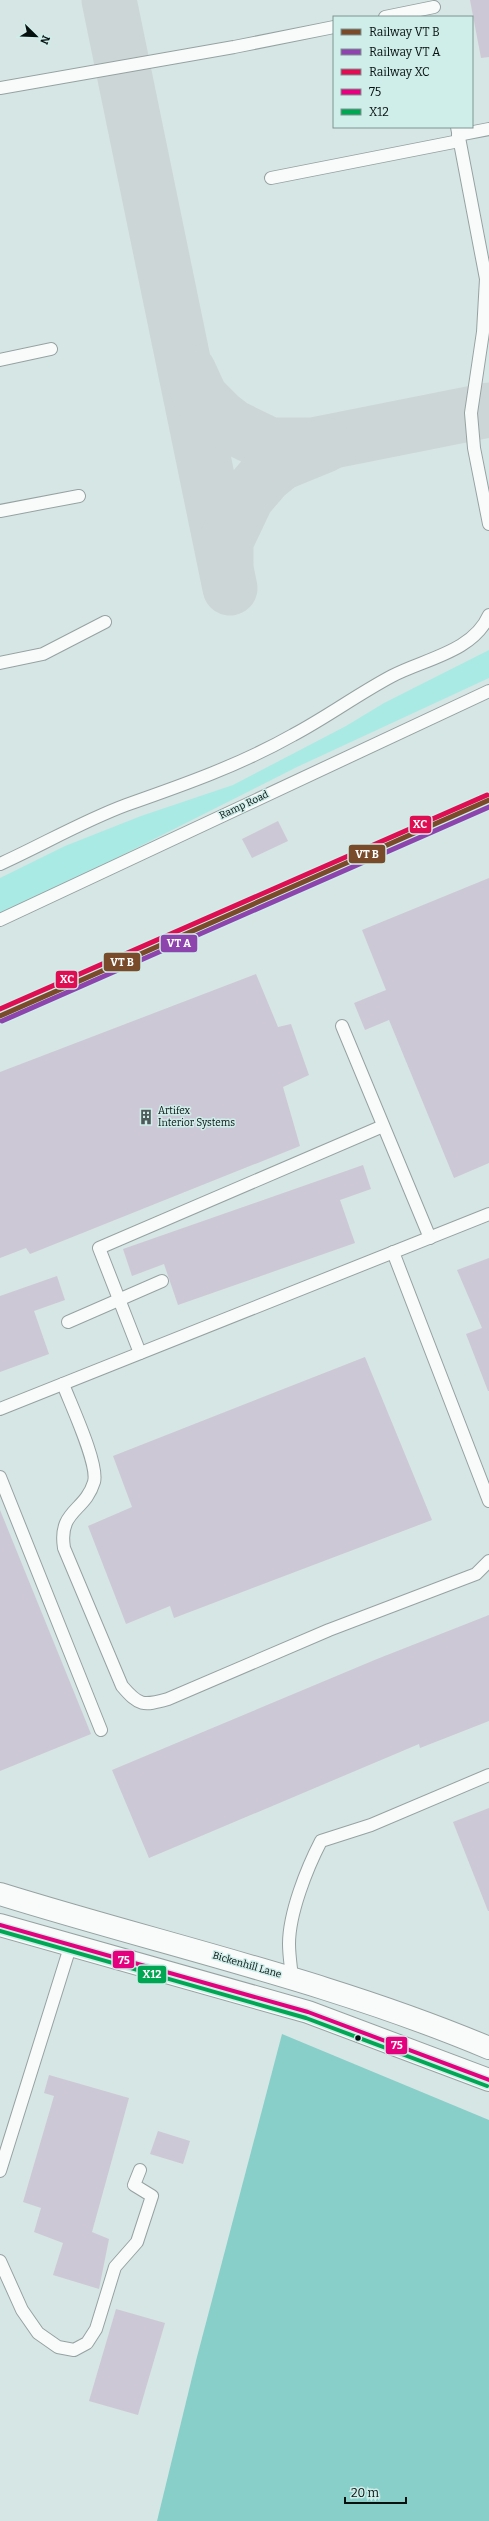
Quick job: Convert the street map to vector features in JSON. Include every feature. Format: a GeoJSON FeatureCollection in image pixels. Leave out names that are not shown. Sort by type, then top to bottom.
{"type":"FeatureCollection","features":[{"type":"Feature","properties":{"kind":"main road","name":"Bickenhill Lane"},"geometry":{"type":"LineString","coordinates":[[0,1894],[292,1978],[422,2020],[489,2048]]}},
{"type":"Feature","properties":{"kind":"main road"},"geometry":{"type":"LineString","coordinates":[[0,1925],[308,2012],[489,2080]]}},
{"type":"Feature","properties":{"kind":"lane"},"geometry":{"type":"LineString","coordinates":[[390,16],[434,8]]}},
{"type":"Feature","properties":{"kind":"lane"},"geometry":{"type":"LineString","coordinates":[[0,88],[234,47],[333,27]]}},
{"type":"Feature","properties":{"kind":"lane"},"geometry":{"type":"LineString","coordinates":[[271,178],[458,134],[489,129]]}},
{"type":"Feature","properties":{"kind":"lane"},"geometry":{"type":"LineString","coordinates":[[458,134],[486,279],[483,332],[471,413],[474,448],[489,524]]}},
{"type":"Feature","properties":{"kind":"lane"},"geometry":{"type":"LineString","coordinates":[[0,360],[51,349]]}},
{"type":"Feature","properties":{"kind":"lane"},"geometry":{"type":"LineString","coordinates":[[0,511],[79,496]]}},
{"type":"Feature","properties":{"kind":"lane"},"geometry":{"type":"LineString","coordinates":[[0,864],[125,806],[188,785],[293,736],[342,704],[394,675],[455,649],[483,628],[489,615]]}},
{"type":"Feature","properties":{"kind":"lane"},"geometry":{"type":"LineString","coordinates":[[0,663],[44,654],[105,622]]}},
{"type":"Feature","properties":{"kind":"lane","name":"Ramp Road"},"geometry":{"type":"LineString","coordinates":[[0,920],[489,690]]}},
{"type":"Feature","properties":{"kind":"lane"},"geometry":{"type":"LineString","coordinates":[[342,1026],[430,1238]]}},
{"type":"Feature","properties":{"kind":"lane"},"geometry":{"type":"LineString","coordinates":[[140,1353],[99,1248],[384,1126]]}},
{"type":"Feature","properties":{"kind":"lane"},"geometry":{"type":"LineString","coordinates":[[0,1409],[489,1214]]}},
{"type":"Feature","properties":{"kind":"lane"},"geometry":{"type":"LineString","coordinates":[[393,1252],[489,1501]]}},
{"type":"Feature","properties":{"kind":"lane"},"geometry":{"type":"LineString","coordinates":[[68,1322],[120,1301],[162,1281]]}},
{"type":"Feature","properties":{"kind":"lane"},"geometry":{"type":"LineString","coordinates":[[63,1384],[94,1465],[95,1480],[89,1493],[66,1520],[62,1533],[64,1548],[122,1686],[134,1701],[147,1705],[168,1699],[329,1630],[476,1574],[489,1561]]}},
{"type":"Feature","properties":{"kind":"lane"},"geometry":{"type":"LineString","coordinates":[[0,1477],[101,1730]]}},
{"type":"Feature","properties":{"kind":"lane"},"geometry":{"type":"LineString","coordinates":[[292,1978],[289,1943],[295,1914],[307,1868],[321,1841],[371,1825],[489,1775]]}},
{"type":"Feature","properties":{"kind":"lane"},"geometry":{"type":"LineString","coordinates":[[0,2171],[71,1944]]}},
{"type":"Feature","properties":{"kind":"lane"},"geometry":{"type":"LineString","coordinates":[[0,2261],[22,2310],[38,2333],[58,2347],[74,2350],[87,2343],[96,2329],[115,2267],[137,2242],[152,2196],[134,2185],[140,2170]]}},
{"type":"Feature","properties":{"kind":"shaded area"},"geometry":{"type":"Polygon","coordinates":[[[489,650],[489,678],[297,767],[43,895],[0,915],[0,878],[65,846],[141,816],[233,785],[346,726],[384,703],[489,650]]]}},
{"type":"Feature","properties":{"kind":"shaded area"},"geometry":{"type":"Polygon","coordinates":[[[282,2034],[489,2120],[489,2521],[157,2521],[197,2357],[282,2034]]]}},
{"type":"Feature","properties":{"kind":"building"},"geometry":{"type":"Polygon","coordinates":[[[470,0],[489,0],[489,57],[481,58],[470,0]]]}},
{"type":"Feature","properties":{"kind":"building"},"geometry":{"type":"Polygon","coordinates":[[[278,821],[288,841],[252,858],[242,839],[278,821]]]}},
{"type":"Feature","properties":{"kind":"building"},"geometry":{"type":"Polygon","coordinates":[[[489,878],[489,1163],[454,1178],[389,1020],[365,1030],[354,1003],[386,990],[362,930],[489,878]]]}},
{"type":"Feature","properties":{"kind":"building","name":"Artifex Interior Systems"},"geometry":{"type":"Polygon","coordinates":[[[256,974],[278,1027],[291,1024],[309,1075],[283,1087],[300,1146],[30,1254],[26,1248],[0,1258],[0,1072],[256,974]]]}},
{"type":"Feature","properties":{"kind":"building"},"geometry":{"type":"Polygon","coordinates":[[[363,1165],[371,1189],[340,1200],[355,1243],[178,1305],[164,1264],[132,1276],[123,1249],[363,1165]]]}},
{"type":"Feature","properties":{"kind":"building"},"geometry":{"type":"Polygon","coordinates":[[[489,1258],[488,1391],[466,1334],[482,1328],[457,1270],[489,1258]]]}},
{"type":"Feature","properties":{"kind":"building"},"geometry":{"type":"Polygon","coordinates":[[[57,1276],[65,1300],[34,1311],[49,1354],[0,1372],[0,1296],[57,1276]]]}},
{"type":"Feature","properties":{"kind":"building"},"geometry":{"type":"Polygon","coordinates":[[[365,1357],[432,1520],[174,1618],[170,1606],[126,1624],[88,1526],[132,1507],[113,1456],[365,1357]]]}},
{"type":"Feature","properties":{"kind":"building"},"geometry":{"type":"Polygon","coordinates":[[[0,1510],[91,1734],[0,1771],[0,1510]]]}},
{"type":"Feature","properties":{"kind":"building"},"geometry":{"type":"Polygon","coordinates":[[[489,1615],[489,1721],[420,1748],[419,1744],[149,1858],[112,1770],[377,1659],[489,1615]]]}},
{"type":"Feature","properties":{"kind":"building"},"geometry":{"type":"Polygon","coordinates":[[[489,1808],[489,1911],[488,1911],[453,1822],[489,1808]]]}},
{"type":"Feature","properties":{"kind":"building"},"geometry":{"type":"Polygon","coordinates":[[[49,2075],[129,2098],[92,2232],[109,2239],[99,2289],[53,2275],[63,2243],[34,2232],[41,2208],[23,2202],[54,2096],[44,2093],[49,2075]]]}},
{"type":"Feature","properties":{"kind":"building"},"geometry":{"type":"Polygon","coordinates":[[[158,2131],[190,2141],[183,2164],[150,2154],[158,2131]]]}},
{"type":"Feature","properties":{"kind":"building"},"geometry":{"type":"Polygon","coordinates":[[[116,2309],[165,2323],[138,2415],[89,2401],[116,2309]]]}},
{"type":"Feature","properties":{"kind":"taxiway"},"geometry":{"type":"LineString","coordinates":[[109,0],[230,588]]}},
{"type":"Feature","properties":{"kind":"taxiway"},"geometry":{"type":"LineString","coordinates":[[189,372],[201,398],[220,417],[233,427],[270,445],[313,445],[489,410]]}},
{"type":"Feature","properties":{"kind":"taxiway"},"geometry":{"type":"LineString","coordinates":[[226,563],[226,541],[247,497],[265,476],[281,463],[325,445]]}},
{"type":"Feature","properties":{"kind":"transit line"},"geometry":{"type":"LineString","coordinates":[[0,1016],[489,800]]}},
{"type":"Feature","properties":{"kind":"transit line"},"geometry":{"type":"LineString","coordinates":[[2,1021],[489,807]]}},
{"type":"Feature","properties":{"kind":"transit line","name":"75"},"geometry":{"type":"LineString","coordinates":[[0,1925],[308,2012],[489,2080]]}},
{"type":"Feature","properties":{"kind":"transit line","name":"X12"},"geometry":{"type":"LineString","coordinates":[[0,1931],[306,2018],[487,2086]]}},
{"type":"Feature","properties":{"kind":"rail line","name":"XC"},"geometry":{"type":"LineString","coordinates":[[0,1009],[487,795]]}},
{"type":"Feature","properties":{"kind":"place","name":"Artifex Interior Systems"},"geometry":{"type":"Point","coordinates":[146,1117]}}]}
